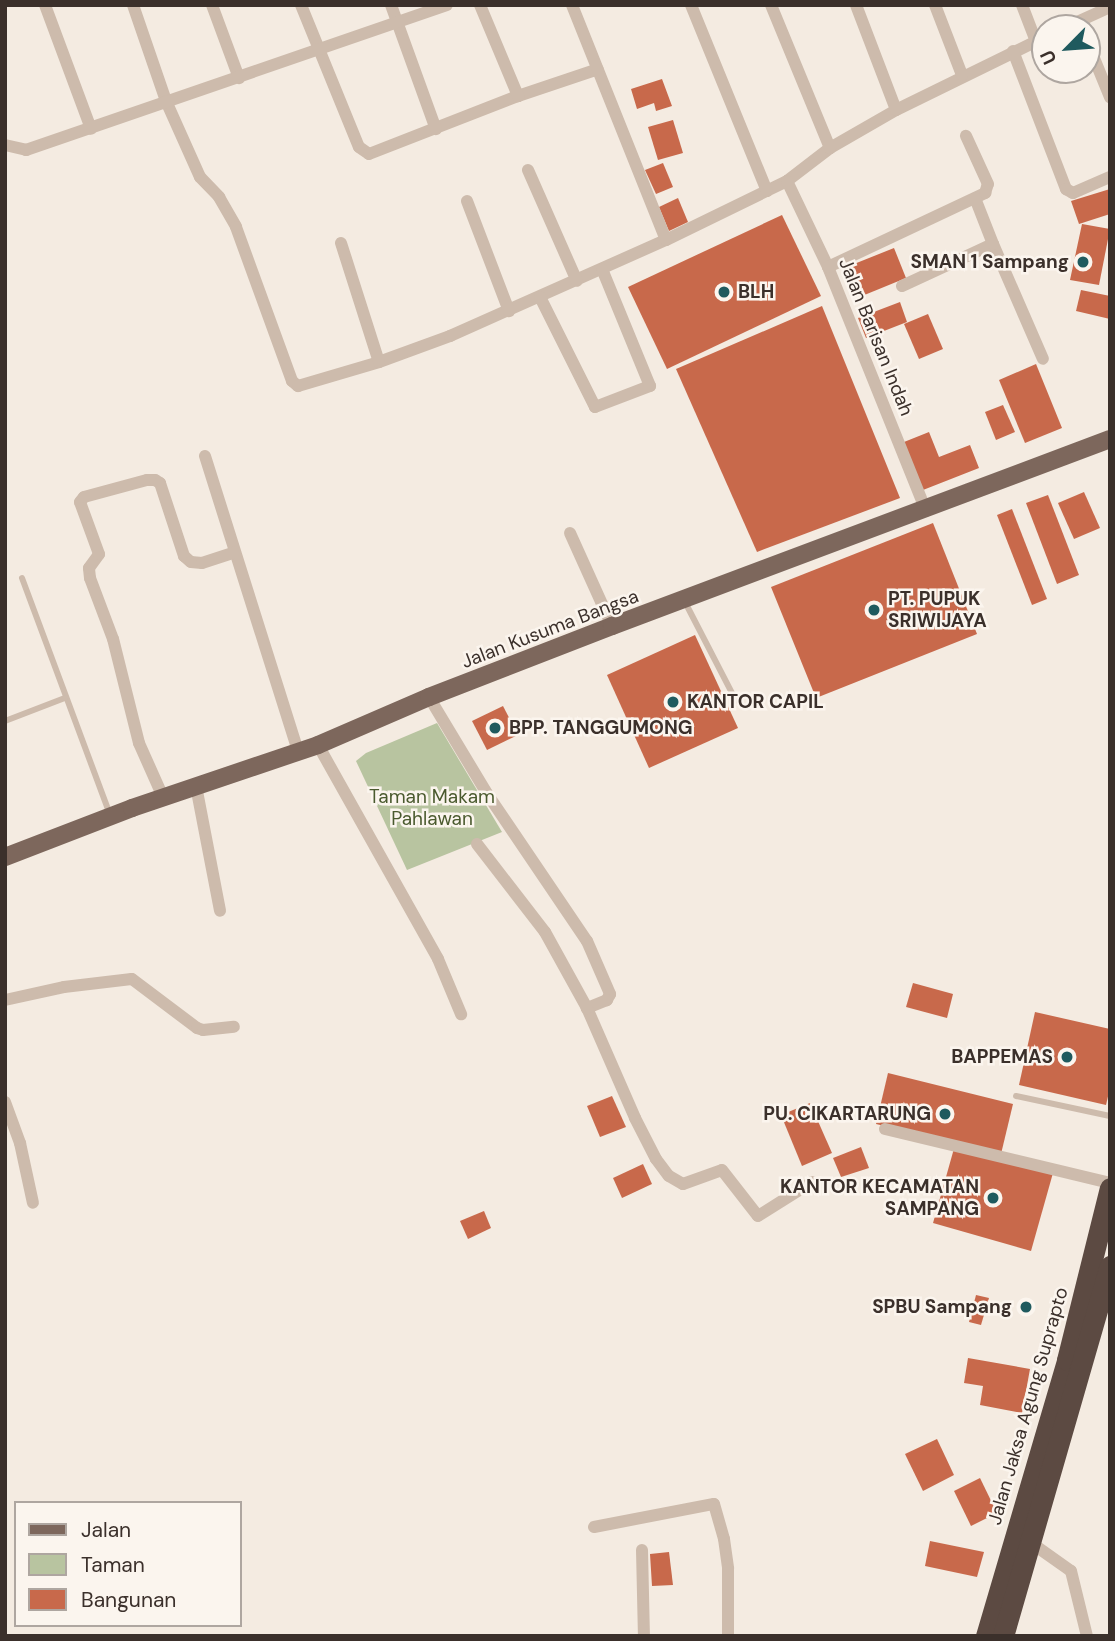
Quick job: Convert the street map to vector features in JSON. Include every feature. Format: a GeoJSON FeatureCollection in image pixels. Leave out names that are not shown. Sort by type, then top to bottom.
{"type":"FeatureCollection","features":[{"type":"Feature","properties":{"kind":"highway","name":"Jalan Jaksa Agung Suprapto"},"geometry":{"type":"LineString","coordinates":[[986,1636],[1066,1360],[1110,1188]]}},
{"type":"Feature","properties":{"kind":"highway","name":"Jalan Jaksa Agung Suprapto"},"geometry":{"type":"LineString","coordinates":[[1003,1636],[1110,1266]]}},
{"type":"Feature","properties":{"kind":"main road","name":"Jalan Kusuma Bangsa"},"geometry":{"type":"LineString","coordinates":[[5,857],[163,797],[317,745],[429,697],[612,626],[926,511],[1110,439]]}},
{"type":"Feature","properties":{"kind":"street"},"geometry":{"type":"LineString","coordinates":[[45,5],[91,128]]}},
{"type":"Feature","properties":{"kind":"street"},"geometry":{"type":"LineString","coordinates":[[133,5],[166,101],[200,177],[223,203],[236,227],[295,384],[301,386],[379,362],[509,311],[666,240],[787,181],[830,148],[896,110],[962,75],[1031,43]]}},
{"type":"Feature","properties":{"kind":"street"},"geometry":{"type":"LineString","coordinates":[[212,5],[239,78]]}},
{"type":"Feature","properties":{"kind":"street"},"geometry":{"type":"LineString","coordinates":[[301,5],[317,49],[363,152],[375,153],[518,96],[597,69]]}},
{"type":"Feature","properties":{"kind":"street"},"geometry":{"type":"LineString","coordinates":[[391,5],[436,129]]}},
{"type":"Feature","properties":{"kind":"street"},"geometry":{"type":"LineString","coordinates":[[5,145],[26,149],[447,5]]}},
{"type":"Feature","properties":{"kind":"street"},"geometry":{"type":"LineString","coordinates":[[480,5],[518,96]]}},
{"type":"Feature","properties":{"kind":"street"},"geometry":{"type":"LineString","coordinates":[[572,5],[666,240]]}},
{"type":"Feature","properties":{"kind":"street"},"geometry":{"type":"LineString","coordinates":[[691,5],[767,191]]}},
{"type":"Feature","properties":{"kind":"street"},"geometry":{"type":"LineString","coordinates":[[771,5],[830,148]]}},
{"type":"Feature","properties":{"kind":"street"},"geometry":{"type":"LineString","coordinates":[[856,5],[896,110]]}},
{"type":"Feature","properties":{"kind":"street"},"geometry":{"type":"LineString","coordinates":[[935,5],[962,75]]}},
{"type":"Feature","properties":{"kind":"street"},"geometry":{"type":"LineString","coordinates":[[1022,5],[1031,21]]}},
{"type":"Feature","properties":{"kind":"street"},"geometry":{"type":"LineString","coordinates":[[1013,51],[1066,189],[1073,193],[1110,177]]}},
{"type":"Feature","properties":{"kind":"street"},"geometry":{"type":"LineString","coordinates":[[1101,75],[1110,97]]}},
{"type":"Feature","properties":{"kind":"street"},"geometry":{"type":"LineString","coordinates":[[828,267],[987,190],[988,184],[966,136]]}},
{"type":"Feature","properties":{"kind":"street"},"geometry":{"type":"LineString","coordinates":[[528,170],[577,281]]}},
{"type":"Feature","properties":{"kind":"street","name":"Jalan Barisan Indah"},"geometry":{"type":"LineString","coordinates":[[787,181],[828,267],[926,511]]}},
{"type":"Feature","properties":{"kind":"street"},"geometry":{"type":"LineString","coordinates":[[975,198],[1042,359]]}},
{"type":"Feature","properties":{"kind":"street"},"geometry":{"type":"LineString","coordinates":[[467,201],[509,311]]}},
{"type":"Feature","properties":{"kind":"street"},"geometry":{"type":"LineString","coordinates":[[341,243],[379,362]]}},
{"type":"Feature","properties":{"kind":"street"},"geometry":{"type":"LineString","coordinates":[[902,286],[993,244]]}},
{"type":"Feature","properties":{"kind":"street"},"geometry":{"type":"LineString","coordinates":[[540,297],[595,407],[650,386],[602,269]]}},
{"type":"Feature","properties":{"kind":"street"},"geometry":{"type":"LineString","coordinates":[[205,456],[233,553],[298,751]]}},
{"type":"Feature","properties":{"kind":"street"},"geometry":{"type":"LineString","coordinates":[[163,797],[139,743],[113,639],[90,578],[89,568],[99,554],[80,502],[84,497],[147,480],[155,481],[160,483],[184,556],[191,562],[202,563],[233,553]]}},
{"type":"Feature","properties":{"kind":"street"},"geometry":{"type":"LineString","coordinates":[[570,533],[612,626]]}},
{"type":"Feature","properties":{"kind":"street"},"geometry":{"type":"LineString","coordinates":[[429,697],[486,792],[587,941],[610,994],[607,1000],[587,1008]]}},
{"type":"Feature","properties":{"kind":"street"},"geometry":{"type":"LineString","coordinates":[[317,745],[438,959],[461,1014]]}},
{"type":"Feature","properties":{"kind":"street"},"geometry":{"type":"LineString","coordinates":[[196,786],[220,911]]}},
{"type":"Feature","properties":{"kind":"street"},"geometry":{"type":"LineString","coordinates":[[477,844],[545,932],[587,1008],[656,1159],[675,1182],[683,1184],[722,1170],[758,1216],[777,1207],[812,1182]]}},
{"type":"Feature","properties":{"kind":"street"},"geometry":{"type":"LineString","coordinates":[[5,1000],[64,987],[132,979],[197,1028],[234,1027]]}},
{"type":"Feature","properties":{"kind":"street"},"geometry":{"type":"LineString","coordinates":[[5,1102],[20,1143],[33,1203]]}},
{"type":"Feature","properties":{"kind":"street"},"geometry":{"type":"LineString","coordinates":[[885,1129],[1110,1182]]}},
{"type":"Feature","properties":{"kind":"street"},"geometry":{"type":"LineString","coordinates":[[594,1527],[696,1505],[714,1504],[724,1539],[728,1636]]}},
{"type":"Feature","properties":{"kind":"street"},"geometry":{"type":"LineString","coordinates":[[1030,1542],[1071,1571],[1087,1636]]}},
{"type":"Feature","properties":{"kind":"street"},"geometry":{"type":"LineString","coordinates":[[642,1550],[644,1636]]}},
{"type":"Feature","properties":{"kind":"lane"},"geometry":{"type":"LineString","coordinates":[[22,578],[110,817]]}},
{"type":"Feature","properties":{"kind":"lane"},"geometry":{"type":"LineString","coordinates":[[684,600],[736,701]]}},
{"type":"Feature","properties":{"kind":"lane"},"geometry":{"type":"LineString","coordinates":[[5,721],[65,698]]}},
{"type":"Feature","properties":{"kind":"lane"},"geometry":{"type":"LineString","coordinates":[[1016,1096],[1110,1116]]}},
{"type":"Feature","properties":{"kind":"green space","name":"Taman Makam Pahlawan"},"geometry":{"type":"Polygon","coordinates":[[[437,723],[502,832],[407,870],[356,761],[366,753],[437,723]]]}},
{"type":"Feature","properties":{"kind":"building"},"geometry":{"type":"Polygon","coordinates":[[[662,79],[672,106],[656,111],[654,103],[637,109],[631,89],[662,79]]]}},
{"type":"Feature","properties":{"kind":"building"},"geometry":{"type":"Polygon","coordinates":[[[673,120],[683,153],[658,160],[648,127],[673,120]]]}},
{"type":"Feature","properties":{"kind":"building"},"geometry":{"type":"Polygon","coordinates":[[[663,163],[673,187],[656,194],[645,170],[663,163]]]}},
{"type":"Feature","properties":{"kind":"building"},"geometry":{"type":"Polygon","coordinates":[[[1110,189],[1110,214],[1079,224],[1071,201],[1110,189]]]}},
{"type":"Feature","properties":{"kind":"building"},"geometry":{"type":"Polygon","coordinates":[[[678,198],[688,222],[669,231],[659,207],[678,198]]]}},
{"type":"Feature","properties":{"kind":"building","name":"BLH"},"geometry":{"type":"Polygon","coordinates":[[[782,215],[821,296],[667,369],[628,287],[782,215]]]}},
{"type":"Feature","properties":{"kind":"building"},"geometry":{"type":"Polygon","coordinates":[[[1082,224],[1110,229],[1099,285],[1070,280],[1082,224]]]}},
{"type":"Feature","properties":{"kind":"building"},"geometry":{"type":"Polygon","coordinates":[[[894,248],[906,278],[862,296],[849,266],[894,248]]]}},
{"type":"Feature","properties":{"kind":"building"},"geometry":{"type":"Polygon","coordinates":[[[1081,290],[1110,296],[1110,319],[1076,311],[1081,290]]]}},
{"type":"Feature","properties":{"kind":"building"},"geometry":{"type":"Polygon","coordinates":[[[900,302],[907,322],[866,338],[858,318],[900,302]]]}},
{"type":"Feature","properties":{"kind":"building"},"geometry":{"type":"Polygon","coordinates":[[[822,306],[900,498],[757,552],[676,369],[822,306]]]}},
{"type":"Feature","properties":{"kind":"building"},"geometry":{"type":"Polygon","coordinates":[[[928,314],[943,349],[919,359],[904,324],[928,314]]]}},
{"type":"Feature","properties":{"kind":"building"},"geometry":{"type":"Polygon","coordinates":[[[1036,364],[1062,428],[1025,443],[999,380],[1036,364]]]}},
{"type":"Feature","properties":{"kind":"building"},"geometry":{"type":"Polygon","coordinates":[[[1003,405],[1015,432],[996,440],[985,412],[1003,405]]]}},
{"type":"Feature","properties":{"kind":"building"},"geometry":{"type":"Polygon","coordinates":[[[929,432],[939,457],[970,445],[979,468],[923,490],[904,442],[929,432]]]}},
{"type":"Feature","properties":{"kind":"building"},"geometry":{"type":"Polygon","coordinates":[[[1084,492],[1100,528],[1074,539],[1058,503],[1084,492]]]}},
{"type":"Feature","properties":{"kind":"building"},"geometry":{"type":"Polygon","coordinates":[[[1048,495],[1079,575],[1057,584],[1026,503],[1048,495]]]}},
{"type":"Feature","properties":{"kind":"building"},"geometry":{"type":"Polygon","coordinates":[[[1012,509],[1047,599],[1032,605],[997,515],[1012,509]]]}},
{"type":"Feature","properties":{"kind":"building","name":"PT. PUPUK SRIWIJAYA"},"geometry":{"type":"Polygon","coordinates":[[[933,523],[977,634],[816,698],[771,587],[933,523]]]}},
{"type":"Feature","properties":{"kind":"building","name":"KANTOR CAPIL"},"geometry":{"type":"Polygon","coordinates":[[[695,635],[738,728],[649,768],[607,675],[695,635]]]}},
{"type":"Feature","properties":{"kind":"building","name":"BPP. TANGGUMONG"},"geometry":{"type":"Polygon","coordinates":[[[503,706],[518,735],[487,750],[472,721],[503,706]]]}},
{"type":"Feature","properties":{"kind":"building"},"geometry":{"type":"Polygon","coordinates":[[[913,983],[953,994],[947,1018],[906,1007],[913,983]]]}},
{"type":"Feature","properties":{"kind":"building","name":"BAPPEMAS"},"geometry":{"type":"Polygon","coordinates":[[[1035,1012],[1110,1029],[1110,1088],[1106,1105],[1019,1085],[1035,1012]]]}},
{"type":"Feature","properties":{"kind":"building","name":"PU. CIKARTARUNG"},"geometry":{"type":"Polygon","coordinates":[[[888,1073],[1013,1104],[1001,1154],[876,1124],[888,1073]]]}},
{"type":"Feature","properties":{"kind":"building"},"geometry":{"type":"Polygon","coordinates":[[[612,1096],[626,1127],[600,1137],[587,1106],[612,1096]]]}},
{"type":"Feature","properties":{"kind":"building"},"geometry":{"type":"Polygon","coordinates":[[[810,1103],[832,1153],[802,1166],[781,1115],[810,1103]]]}},
{"type":"Feature","properties":{"kind":"building","name":"KANTOR KECAMATAN SAMPANG"},"geometry":{"type":"Polygon","coordinates":[[[955,1145],[1053,1173],[1031,1251],[933,1223],[955,1145]]]}},
{"type":"Feature","properties":{"kind":"building"},"geometry":{"type":"Polygon","coordinates":[[[861,1147],[869,1168],[841,1177],[833,1158],[861,1147]]]}},
{"type":"Feature","properties":{"kind":"building"},"geometry":{"type":"Polygon","coordinates":[[[643,1164],[652,1184],[622,1198],[613,1178],[643,1164]]]}},
{"type":"Feature","properties":{"kind":"building"},"geometry":{"type":"Polygon","coordinates":[[[484,1211],[491,1228],[468,1239],[460,1221],[484,1211]]]}},
{"type":"Feature","properties":{"kind":"building"},"geometry":{"type":"Polygon","coordinates":[[[976,1295],[989,1298],[981,1325],[969,1322],[976,1295]]]}},
{"type":"Feature","properties":{"kind":"building"},"geometry":{"type":"Polygon","coordinates":[[[968,1358],[1030,1369],[1022,1413],[980,1405],[983,1386],[964,1383],[968,1358]]]}},
{"type":"Feature","properties":{"kind":"building"},"geometry":{"type":"Polygon","coordinates":[[[937,1439],[954,1475],[923,1491],[905,1454],[937,1439]]]}},
{"type":"Feature","properties":{"kind":"building"},"geometry":{"type":"Polygon","coordinates":[[[980,1478],[997,1513],[971,1526],[954,1491],[980,1478]]]}},
{"type":"Feature","properties":{"kind":"building"},"geometry":{"type":"Polygon","coordinates":[[[930,1541],[984,1552],[977,1577],[925,1566],[930,1541]]]}},
{"type":"Feature","properties":{"kind":"building"},"geometry":{"type":"Polygon","coordinates":[[[669,1552],[673,1585],[652,1586],[650,1554],[669,1552]]]}},
{"type":"Feature","properties":{"kind":"place","name":"SMAN 1 Sampang"},"geometry":{"type":"Point","coordinates":[1083,262]}},
{"type":"Feature","properties":{"kind":"place","name":"BLH"},"geometry":{"type":"Point","coordinates":[724,292]}},
{"type":"Feature","properties":{"kind":"place","name":"PT. PUPUK SRIWIJAYA"},"geometry":{"type":"Point","coordinates":[874,610]}},
{"type":"Feature","properties":{"kind":"place","name":"KANTOR CAPIL"},"geometry":{"type":"Point","coordinates":[673,702]}},
{"type":"Feature","properties":{"kind":"place","name":"BPP. TANGGUMONG"},"geometry":{"type":"Point","coordinates":[495,728]}},
{"type":"Feature","properties":{"kind":"place","name":"BAPPEMAS"},"geometry":{"type":"Point","coordinates":[1067,1057]}},
{"type":"Feature","properties":{"kind":"place","name":"PU. CIKARTARUNG"},"geometry":{"type":"Point","coordinates":[945,1114]}},
{"type":"Feature","properties":{"kind":"place","name":"KANTOR KECAMATAN SAMPANG"},"geometry":{"type":"Point","coordinates":[993,1198]}},
{"type":"Feature","properties":{"kind":"place","name":"SPBU Sampang"},"geometry":{"type":"Point","coordinates":[1026,1307]}}]}
